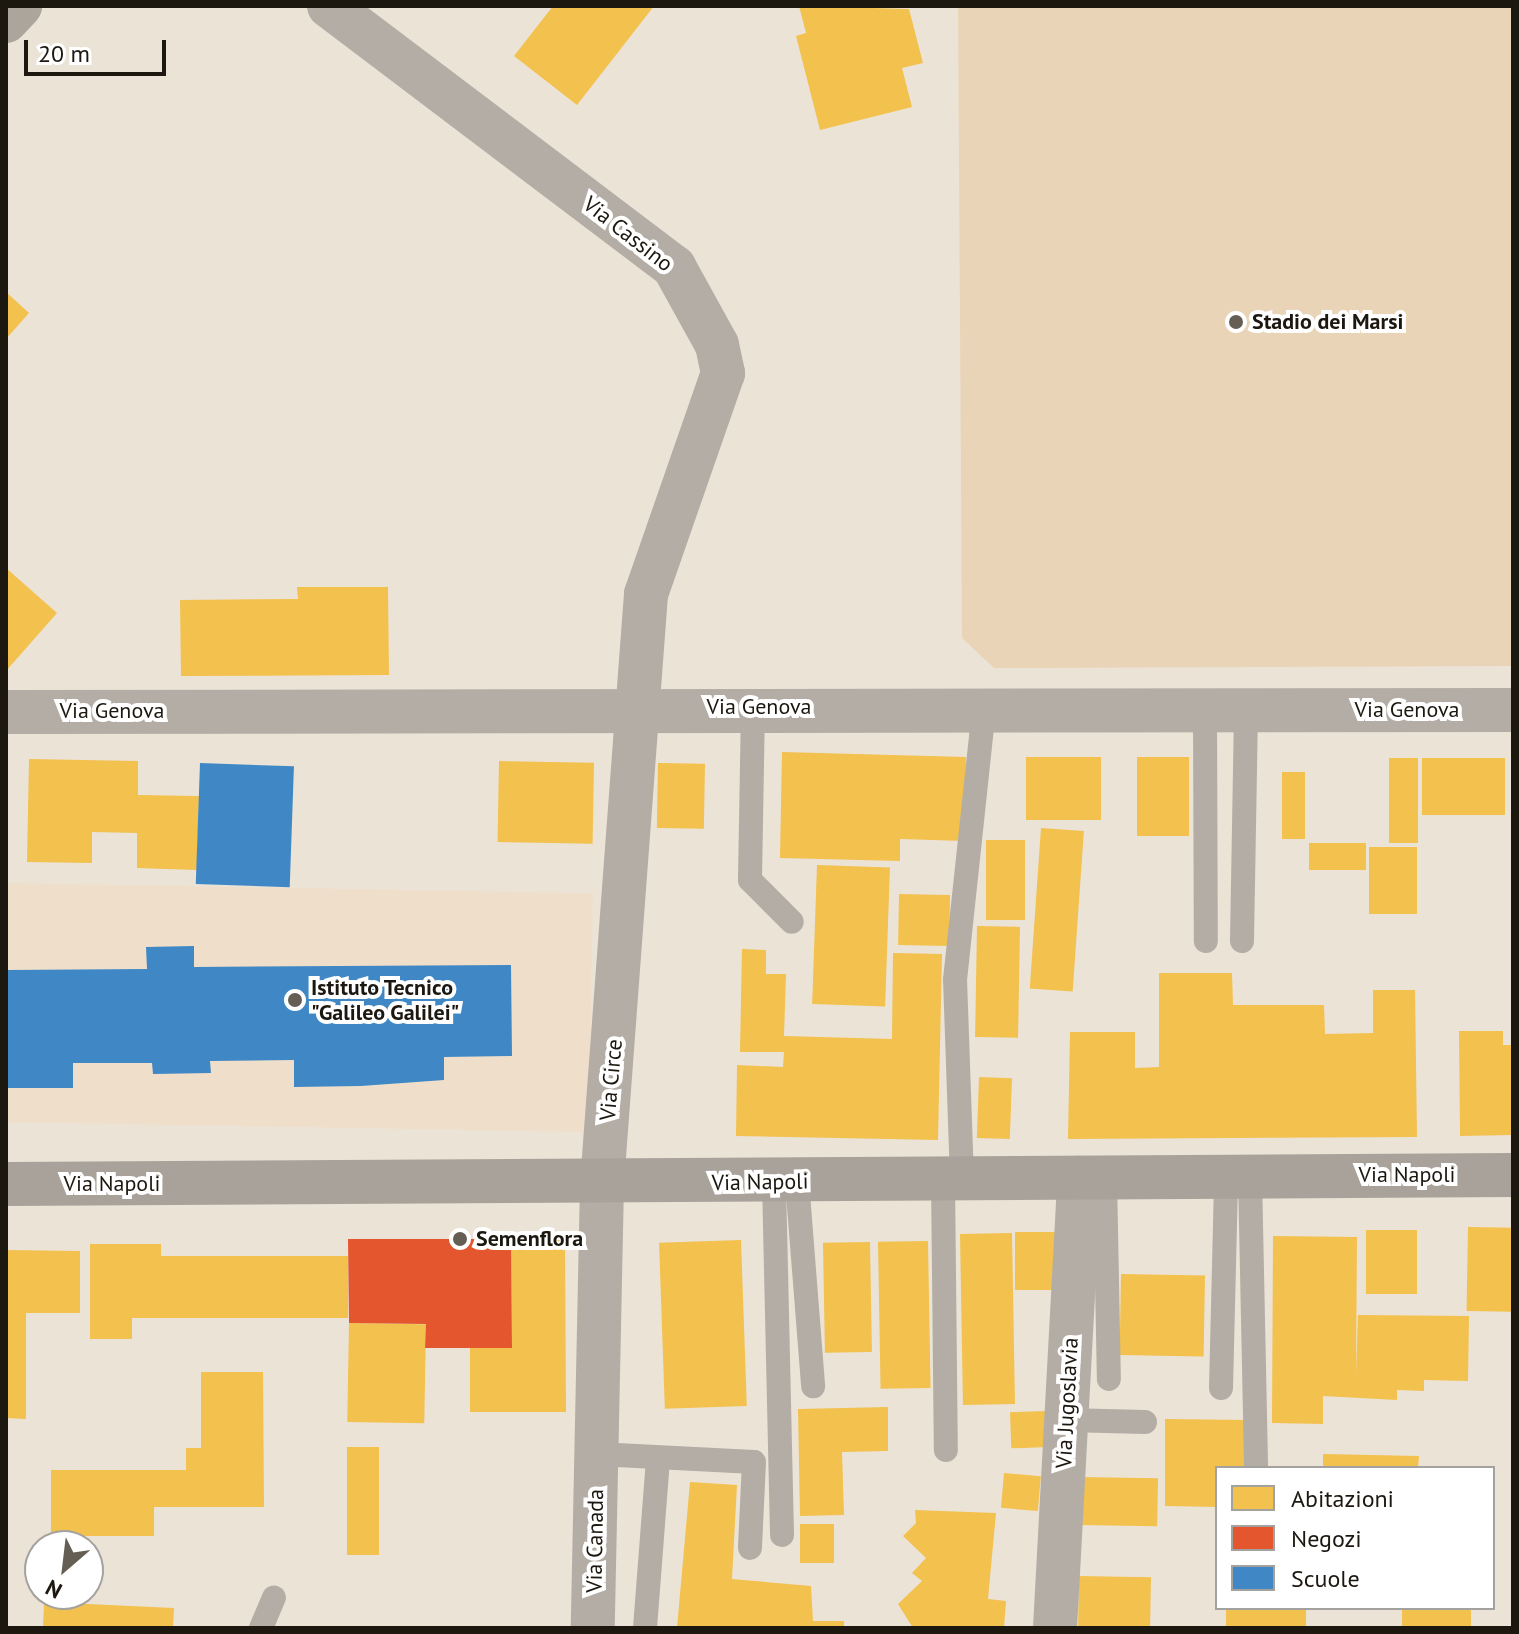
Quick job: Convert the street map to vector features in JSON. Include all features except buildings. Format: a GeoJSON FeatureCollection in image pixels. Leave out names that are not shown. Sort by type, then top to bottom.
{"type":"FeatureCollection","features":[{"type":"Feature","properties":{"kind":"main road"},"geometry":{"type":"LineString","coordinates":[[6,21],[20,6]]}},
{"type":"Feature","properties":{"kind":"main road","name":"Via Napoli"},"geometry":{"type":"LineString","coordinates":[[6,1184],[602,1184],[1513,1175]]}},
{"type":"Feature","properties":{"kind":"street","name":"Via Cassino"},"geometry":{"type":"LineString","coordinates":[[329,6],[674,267],[717,345],[723,373],[646,594],[640,707]]}},
{"type":"Feature","properties":{"kind":"street","name":"Via Genova"},"geometry":{"type":"LineString","coordinates":[[6,712],[640,707],[1513,710]]}},
{"type":"Feature","properties":{"kind":"street","name":"Via Circe"},"geometry":{"type":"LineString","coordinates":[[597,1454],[602,1184],[640,707]]}},
{"type":"Feature","properties":{"kind":"street","name":"Via Jugoslavia"},"geometry":{"type":"LineString","coordinates":[[1055,1628],[1066,1420],[1092,1178]]}},
{"type":"Feature","properties":{"kind":"street","name":"Via Canada"},"geometry":{"type":"LineString","coordinates":[[593,1628],[597,1454]]}},
{"type":"Feature","properties":{"kind":"lane"},"geometry":{"type":"LineString","coordinates":[[753,707],[750,880],[792,922]]}},
{"type":"Feature","properties":{"kind":"lane"},"geometry":{"type":"LineString","coordinates":[[946,1450],[955,980],[984,708]]}},
{"type":"Feature","properties":{"kind":"lane"},"geometry":{"type":"LineString","coordinates":[[1206,941],[1226,709]]}},
{"type":"Feature","properties":{"kind":"lane"},"geometry":{"type":"LineString","coordinates":[[1226,709],[1242,941]]}},
{"type":"Feature","properties":{"kind":"lane"},"geometry":{"type":"LineString","coordinates":[[1221,1388],[1238,1177]]}},
{"type":"Feature","properties":{"kind":"lane"},"geometry":{"type":"LineString","coordinates":[[1238,1177],[1256,1466]]}},
{"type":"Feature","properties":{"kind":"lane"},"geometry":{"type":"LineString","coordinates":[[1092,1178],[1109,1379]]}},
{"type":"Feature","properties":{"kind":"lane"},"geometry":{"type":"LineString","coordinates":[[785,1182],[813,1386]]}},
{"type":"Feature","properties":{"kind":"lane"},"geometry":{"type":"LineString","coordinates":[[782,1535],[785,1182]]}},
{"type":"Feature","properties":{"kind":"lane"},"geometry":{"type":"LineString","coordinates":[[1066,1420],[1145,1422]]}},
{"type":"Feature","properties":{"kind":"lane"},"geometry":{"type":"LineString","coordinates":[[597,1454],[754,1462],[750,1548]]}},
{"type":"Feature","properties":{"kind":"lane"},"geometry":{"type":"LineString","coordinates":[[645,1628],[658,1459]]}},
{"type":"Feature","properties":{"kind":"lane"},"geometry":{"type":"LineString","coordinates":[[261,1628],[274,1598]]}},
{"type":"Feature","properties":{"kind":"shaded area","name":"Stadio dei Marsi"},"geometry":{"type":"Polygon","coordinates":[[[958,6],[1513,6],[1513,666],[994,668],[962,638],[958,6]]]}},
{"type":"Feature","properties":{"kind":"shaded area","name":"Istituto Tecnico \"Galileo Galilei\""},"geometry":{"type":"Polygon","coordinates":[[[6,883],[593,893],[589,1132],[6,1122],[6,883]]]}},
{"type":"Feature","properties":{"kind":"place","name":"Stadio dei Marsi"},"geometry":{"type":"Point","coordinates":[1236,322]}},
{"type":"Feature","properties":{"kind":"place","name":"Istituto Tecnico \"Galileo Galilei\""},"geometry":{"type":"Point","coordinates":[295,1000]}},
{"type":"Feature","properties":{"kind":"place","name":"Semenflora"},"geometry":{"type":"Point","coordinates":[460,1239]}}]}
